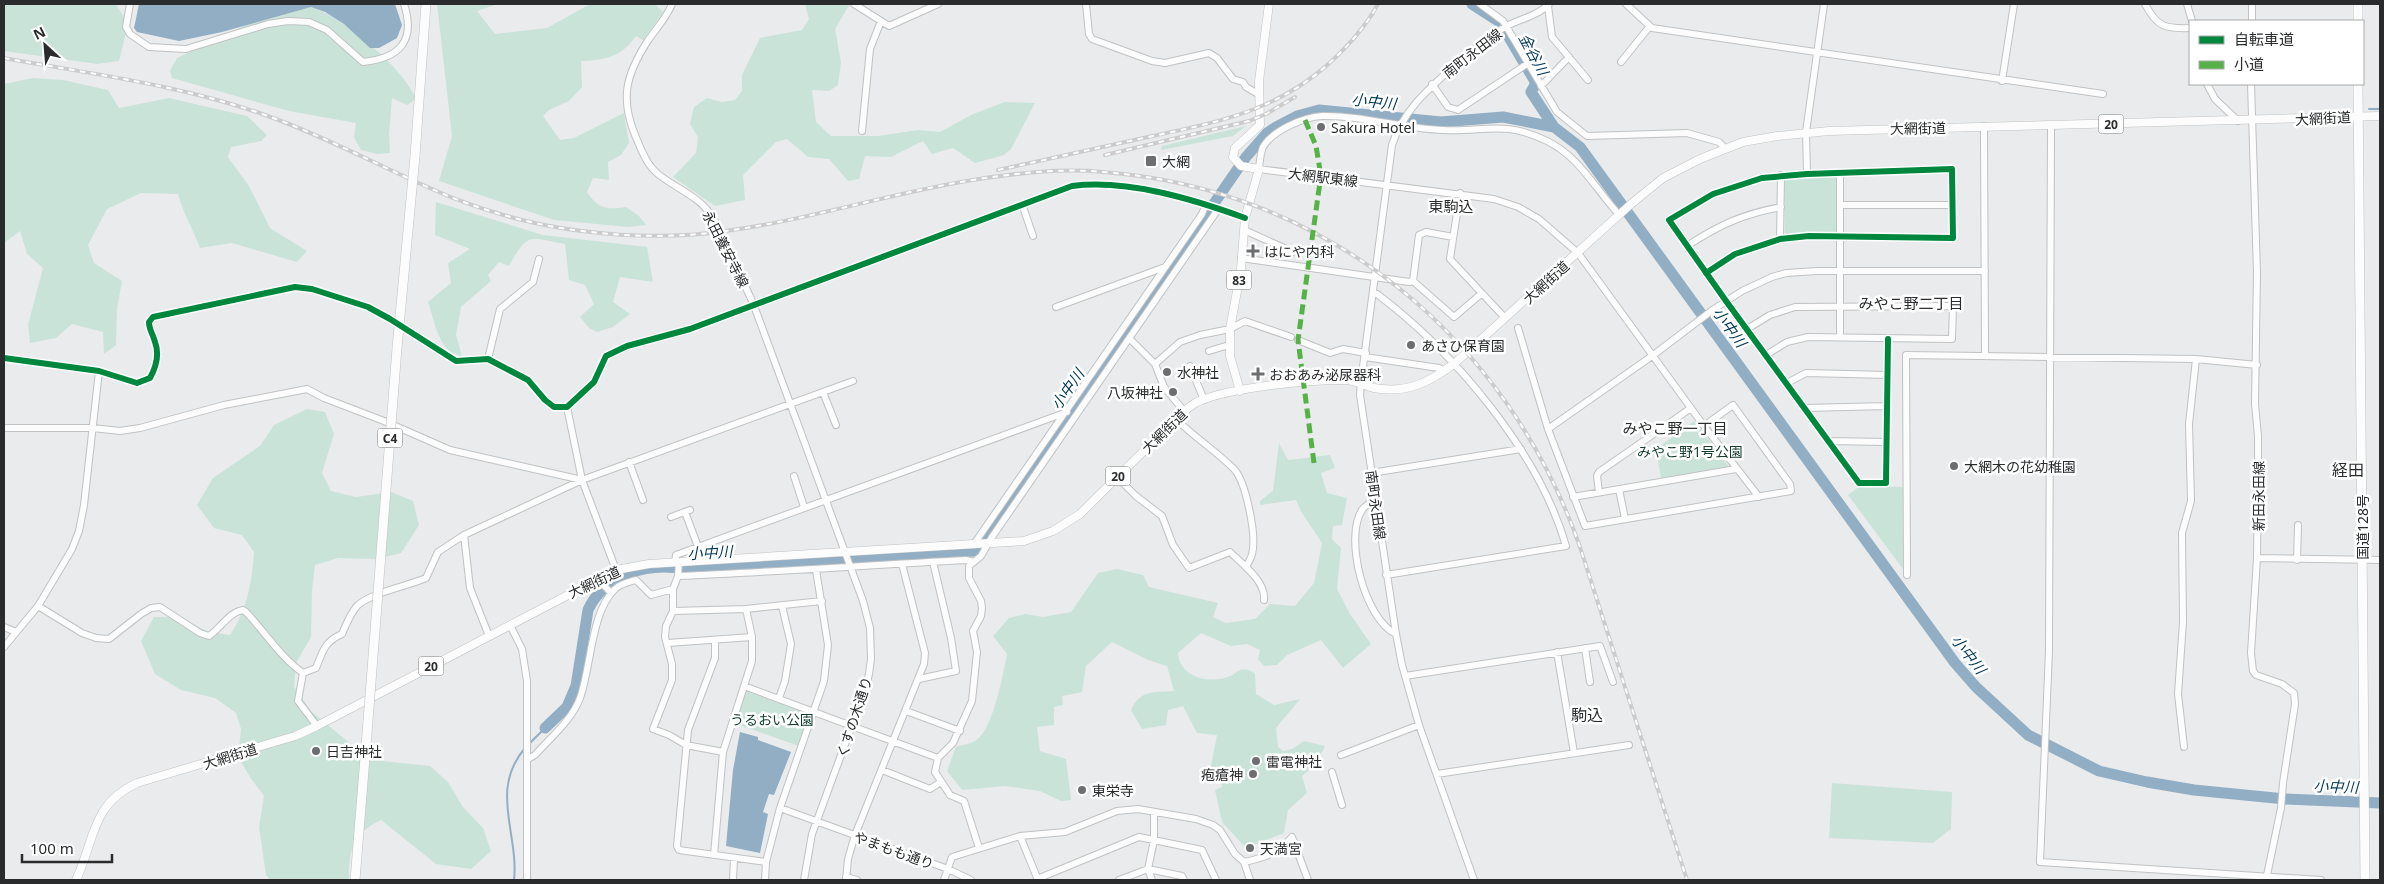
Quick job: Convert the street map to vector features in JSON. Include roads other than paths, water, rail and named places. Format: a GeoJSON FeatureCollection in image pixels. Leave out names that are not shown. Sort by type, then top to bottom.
{"type":"FeatureCollection","features":[{"type":"Feature","properties":{"kind":"highway","name":"C4"},"geometry":{"type":"LineString","coordinates":[[355,880],[426,4]]}},
{"type":"Feature","properties":{"kind":"highway"},"geometry":{"type":"LineString","coordinates":[[2358,4],[2358,20]]}},
{"type":"Feature","properties":{"kind":"highway","name":"国道128号"},"geometry":{"type":"LineString","coordinates":[[2358,85],[2365,880]]}},
{"type":"Feature","properties":{"kind":"main road"},"geometry":{"type":"LineString","coordinates":[[1260,169],[1241,166],[1233,157],[1235,148],[1260,125],[1258,94],[1269,4]]}},
{"type":"Feature","properties":{"kind":"main road","name":"大網街道"},"geometry":{"type":"LineString","coordinates":[[76,880],[98,817],[110,801],[124,790],[137,783],[295,736],[616,570],[649,564],[703,560],[1024,541],[1053,531],[1080,514],[1184,411],[1204,400],[1240,391],[1302,383],[1347,380],[1361,382],[1372,388],[1404,389],[1432,380],[1455,363],[1578,253],[1618,212],[1663,178],[1725,148],[1777,136],[1806,132],[2380,116]]}},
{"type":"Feature","properties":{"kind":"main road","name":"83"},"geometry":{"type":"LineString","coordinates":[[1240,391],[1230,356],[1230,329],[1242,258],[1245,218],[1260,169]]}},
{"type":"Feature","properties":{"kind":"street"},"geometry":{"type":"LineString","coordinates":[[130,4],[126,27],[130,34],[149,47],[186,49],[268,24],[288,21],[309,22],[327,30],[363,62],[388,57],[400,51],[404,45],[408,27],[404,4]]}},
{"type":"Feature","properties":{"kind":"street","name":"永田養安寺線"},"geometry":{"type":"LineString","coordinates":[[672,4],[667,18],[647,42],[628,80],[625,96],[631,125],[648,163],[658,174],[697,198],[706,207],[754,304],[824,500],[845,552]]}},
{"type":"Feature","properties":{"kind":"street"},"geometry":{"type":"LineString","coordinates":[[854,4],[889,26],[921,9],[938,4]]}},
{"type":"Feature","properties":{"kind":"street"},"geometry":{"type":"LineString","coordinates":[[1086,4],[1089,34],[1092,39],[1152,61],[1165,63],[1209,52],[1218,58],[1233,79],[1242,82],[1246,87],[1258,94]]}},
{"type":"Feature","properties":{"kind":"street"},"geometry":{"type":"LineString","coordinates":[[1480,4],[1503,21],[1527,64],[1564,119],[1587,136],[1687,133],[1719,142],[1725,148]]}},
{"type":"Feature","properties":{"kind":"street"},"geometry":{"type":"LineString","coordinates":[[1626,4],[1650,26],[1730,41],[2103,94]]}},
{"type":"Feature","properties":{"kind":"street"},"geometry":{"type":"LineString","coordinates":[[1807,174],[1806,132],[1824,4]]}},
{"type":"Feature","properties":{"kind":"street"},"geometry":{"type":"LineString","coordinates":[[2002,81],[2014,4]]}},
{"type":"Feature","properties":{"kind":"street"},"geometry":{"type":"LineString","coordinates":[[2145,4],[2151,17],[2163,26],[2169,29],[2189,28]]}},
{"type":"Feature","properties":{"kind":"street"},"geometry":{"type":"LineString","coordinates":[[2187,4],[2192,20]]}},
{"type":"Feature","properties":{"kind":"street"},"geometry":{"type":"LineString","coordinates":[[2252,4],[2252,20]]}},
{"type":"Feature","properties":{"kind":"street"},"geometry":{"type":"LineString","coordinates":[[1548,5],[1552,37],[1588,80]]}},
{"type":"Feature","properties":{"kind":"street","name":"南町永田線"},"geometry":{"type":"LineString","coordinates":[[1474,880],[1419,724],[1405,676],[1386,575],[1360,395],[1361,382],[1392,145],[1403,121],[1418,98],[1476,47],[1506,26],[1548,5]]}},
{"type":"Feature","properties":{"kind":"street"},"geometry":{"type":"LineString","coordinates":[[862,131],[870,49],[881,21]]}},
{"type":"Feature","properties":{"kind":"street"},"geometry":{"type":"LineString","coordinates":[[1621,62],[1650,26]]}},
{"type":"Feature","properties":{"kind":"street"},"geometry":{"type":"LineString","coordinates":[[1541,86],[1569,57]]}},
{"type":"Feature","properties":{"kind":"street"},"geometry":{"type":"LineString","coordinates":[[1432,84],[1448,107],[1458,110],[1527,64]]}},
{"type":"Feature","properties":{"kind":"street"},"geometry":{"type":"LineString","coordinates":[[2208,85],[2216,99],[2238,121]]}},
{"type":"Feature","properties":{"kind":"street","name":"新田永田線"},"geometry":{"type":"LineString","coordinates":[[2251,85],[2256,230],[2257,365],[2255,404],[2258,436],[2257,558],[2251,653],[2253,671],[2282,684],[2294,693],[2295,704],[2281,808],[2266,879]]}},
{"type":"Feature","properties":{"kind":"street"},"geometry":{"type":"LineString","coordinates":[[1260,169],[1261,154],[1267,141],[1286,128],[1304,120],[1323,116],[1403,121],[1443,130],[1510,128],[1524,131],[1565,150],[1575,159],[1618,212]]}},
{"type":"Feature","properties":{"kind":"street"},"geometry":{"type":"LineString","coordinates":[[1984,126],[1985,355]]}},
{"type":"Feature","properties":{"kind":"street"},"geometry":{"type":"LineString","coordinates":[[2051,126],[2049,651],[2040,862],[2266,879],[2321,880]]}},
{"type":"Feature","properties":{"kind":"street","name":"大網駅東線"},"geometry":{"type":"LineString","coordinates":[[1260,169],[1494,199],[1518,206],[1539,219],[1578,253],[1736,469],[1760,497]]}},
{"type":"Feature","properties":{"kind":"street"},"geometry":{"type":"LineString","coordinates":[[1706,273],[1735,254],[1780,239],[1809,236],[1953,238],[1952,169],[1781,175],[1762,178],[1728,188],[1698,202],[1669,220],[1688,246],[1706,273],[1726,301],[1859,483],[1886,483],[1888,339]]}},
{"type":"Feature","properties":{"kind":"street"},"geometry":{"type":"LineString","coordinates":[[1840,173],[1840,338]]}},
{"type":"Feature","properties":{"kind":"street"},"geometry":{"type":"LineString","coordinates":[[1780,239],[1781,175]]}},
{"type":"Feature","properties":{"kind":"street"},"geometry":{"type":"LineString","coordinates":[[4,358],[99,371],[137,383],[150,378],[156,366],[158,354],[149,322],[153,316],[294,287],[312,288],[390,318],[456,361],[488,359],[528,380],[545,400],[554,407],[567,407],[594,382],[606,356],[627,346],[690,329],[1072,186],[1122,187],[1206,204],[1245,218]]}},
{"type":"Feature","properties":{"kind":"street"},"geometry":{"type":"LineString","coordinates":[[1460,194],[1450,259],[1505,318]]}},
{"type":"Feature","properties":{"kind":"street"},"geometry":{"type":"LineString","coordinates":[[1022,204],[1034,236]]}},
{"type":"Feature","properties":{"kind":"street"},"geometry":{"type":"LineString","coordinates":[[974,544],[1166,267],[1202,214],[1206,204]]}},
{"type":"Feature","properties":{"kind":"street"},"geometry":{"type":"LineString","coordinates":[[1840,205],[1952,205]]}},
{"type":"Feature","properties":{"kind":"street"},"geometry":{"type":"LineString","coordinates":[[1688,246],[1711,230],[1738,217],[1781,206]]}},
{"type":"Feature","properties":{"kind":"street"},"geometry":{"type":"LineString","coordinates":[[979,848],[964,801],[950,795],[935,772],[938,758],[953,743],[972,701],[977,660],[973,631],[981,616],[982,601],[968,573],[969,566],[981,556],[987,544],[1219,208]]}},
{"type":"Feature","properties":{"kind":"street"},"geometry":{"type":"LineString","coordinates":[[1244,230],[1293,252]]}},
{"type":"Feature","properties":{"kind":"street"},"geometry":{"type":"LineString","coordinates":[[1413,281],[1419,235],[1426,232],[1453,236]]}},
{"type":"Feature","properties":{"kind":"street"},"geometry":{"type":"LineString","coordinates":[[1242,258],[1374,278],[1413,281],[1454,317],[1481,294]]}},
{"type":"Feature","properties":{"kind":"street"},"geometry":{"type":"LineString","coordinates":[[488,359],[500,309],[533,282],[539,260]]}},
{"type":"Feature","properties":{"kind":"street"},"geometry":{"type":"LineString","coordinates":[[1056,307],[1166,267]]}},
{"type":"Feature","properties":{"kind":"street"},"geometry":{"type":"LineString","coordinates":[[1548,429],[1652,356],[1714,309],[1742,291],[1772,277],[1802,272],[1985,271]]}},
{"type":"Feature","properties":{"kind":"street"},"geometry":{"type":"LineString","coordinates":[[1373,293],[1410,318],[1455,363],[1521,449],[1549,504],[1566,544],[1565,548],[1386,575]]}},
{"type":"Feature","properties":{"kind":"street"},"geometry":{"type":"LineString","coordinates":[[1747,329],[1782,310],[1801,306],[1953,306],[1952,339],[1797,339],[1776,348],[1766,355]]}},
{"type":"Feature","properties":{"kind":"street"},"geometry":{"type":"LineString","coordinates":[[1155,364],[1180,342],[1200,335],[1230,329],[1240,322],[1248,321],[1291,337]]}},
{"type":"Feature","properties":{"kind":"street"},"geometry":{"type":"LineString","coordinates":[[1518,328],[1548,429],[1585,526],[1788,493],[1792,488],[1732,405],[1704,426]]}},
{"type":"Feature","properties":{"kind":"street"},"geometry":{"type":"LineString","coordinates":[[1130,338],[1155,364],[1164,387],[1184,411]]}},
{"type":"Feature","properties":{"kind":"street"},"geometry":{"type":"LineString","coordinates":[[1298,340],[1330,353],[1343,349],[1365,355],[1439,368],[1445,371]]}},
{"type":"Feature","properties":{"kind":"street"},"geometry":{"type":"LineString","coordinates":[[1209,352],[1229,345]]}},
{"type":"Feature","properties":{"kind":"street"},"geometry":{"type":"LineString","coordinates":[[1907,575],[1906,356],[1985,355],[2196,359],[2257,365]]}},
{"type":"Feature","properties":{"kind":"street"},"geometry":{"type":"LineString","coordinates":[[2184,746],[2178,694],[2183,622],[2182,533],[2192,501],[2189,424],[2196,359]]}},
{"type":"Feature","properties":{"kind":"street"},"geometry":{"type":"LineString","coordinates":[[1190,366],[1204,400]]}},
{"type":"Feature","properties":{"kind":"street"},"geometry":{"type":"LineString","coordinates":[[4,647],[38,606],[72,549],[79,531],[99,371]]}},
{"type":"Feature","properties":{"kind":"street"},"geometry":{"type":"LineString","coordinates":[[1787,383],[1806,373],[1888,375]]}},
{"type":"Feature","properties":{"kind":"street"},"geometry":{"type":"LineString","coordinates":[[303,674],[316,668],[331,639],[342,634],[358,605],[374,597],[426,578],[438,552],[464,535],[582,480],[853,381]]}},
{"type":"Feature","properties":{"kind":"street"},"geometry":{"type":"LineString","coordinates":[[4,428],[93,428],[120,431],[140,428],[224,405],[307,389],[324,398],[391,424],[450,450],[582,480]]}},
{"type":"Feature","properties":{"kind":"street"},"geometry":{"type":"LineString","coordinates":[[823,392],[836,425]]}},
{"type":"Feature","properties":{"kind":"street"},"geometry":{"type":"LineString","coordinates":[[1804,408],[1887,406]]}},
{"type":"Feature","properties":{"kind":"street"},"geometry":{"type":"LineString","coordinates":[[567,407],[582,480],[616,570]]}},
{"type":"Feature","properties":{"kind":"street"},"geometry":{"type":"LineString","coordinates":[[1599,492],[1597,476],[1599,472],[1691,408]]}},
{"type":"Feature","properties":{"kind":"street"},"geometry":{"type":"LineString","coordinates":[[724,752],[686,745],[669,735],[653,729],[666,690],[672,680],[672,664],[665,637],[666,626],[674,611],[673,589],[678,576],[676,555],[1066,412]]}},
{"type":"Feature","properties":{"kind":"street"},"geometry":{"type":"LineString","coordinates":[[1176,419],[1235,470],[1244,484],[1254,536],[1253,553],[1246,567]]}},
{"type":"Feature","properties":{"kind":"street"},"geometry":{"type":"LineString","coordinates":[[1829,441],[1886,442]]}},
{"type":"Feature","properties":{"kind":"street"},"geometry":{"type":"LineString","coordinates":[[1371,473],[1521,449]]}},
{"type":"Feature","properties":{"kind":"street"},"geometry":{"type":"LineString","coordinates":[[629,462],[643,500]]}},
{"type":"Feature","properties":{"kind":"street"},"geometry":{"type":"LineString","coordinates":[[1573,497],[1736,469]]}},
{"type":"Feature","properties":{"kind":"street"},"geometry":{"type":"LineString","coordinates":[[794,476],[804,507]]}},
{"type":"Feature","properties":{"kind":"street"},"geometry":{"type":"LineString","coordinates":[[1117,477],[1136,496],[1162,516],[1173,545],[1189,568],[1230,552],[1246,567],[1261,586],[1264,600]]}},
{"type":"Feature","properties":{"kind":"street"},"geometry":{"type":"LineString","coordinates":[[1619,489],[1625,519]]}},
{"type":"Feature","properties":{"kind":"street"},"geometry":{"type":"LineString","coordinates":[[1375,501],[1362,510],[1358,520],[1358,562],[1363,589],[1369,606],[1389,631],[1396,634]]}},
{"type":"Feature","properties":{"kind":"street"},"geometry":{"type":"LineString","coordinates":[[671,517],[688,511],[703,560]]}},
{"type":"Feature","properties":{"kind":"street"},"geometry":{"type":"LineString","coordinates":[[2297,560],[2298,525]]}},
{"type":"Feature","properties":{"kind":"street"},"geometry":{"type":"LineString","coordinates":[[464,535],[470,588],[489,636]]}},
{"type":"Feature","properties":{"kind":"street","name":"くすの木通り"},"geometry":{"type":"LineString","coordinates":[[804,880],[809,845],[865,690],[871,653],[868,617],[845,552]]}},
{"type":"Feature","properties":{"kind":"street"},"geometry":{"type":"LineString","coordinates":[[2257,558],[2380,560]]}},
{"type":"Feature","properties":{"kind":"street"},"geometry":{"type":"LineString","coordinates":[[678,576],[816,570],[851,566],[933,562],[974,562]]}},
{"type":"Feature","properties":{"kind":"street"},"geometry":{"type":"LineString","coordinates":[[919,679],[956,671],[951,638],[933,562]]}},
{"type":"Feature","properties":{"kind":"street"},"geometry":{"type":"LineString","coordinates":[[857,880],[846,878],[848,859],[855,835],[924,664],[924,653],[902,564]]}},
{"type":"Feature","properties":{"kind":"street"},"geometry":{"type":"LineString","coordinates":[[765,880],[766,862],[780,808],[824,681],[827,662],[827,635],[816,570]]}},
{"type":"Feature","properties":{"kind":"street"},"geometry":{"type":"LineString","coordinates":[[598,579],[611,593]]}},
{"type":"Feature","properties":{"kind":"street"},"geometry":{"type":"LineString","coordinates":[[528,759],[535,755],[575,710],[580,698],[601,613],[611,593],[618,586],[636,580],[651,595],[673,589]]}},
{"type":"Feature","properties":{"kind":"street"},"geometry":{"type":"LineString","coordinates":[[674,611],[746,609],[822,601]]}},
{"type":"Feature","properties":{"kind":"street"},"geometry":{"type":"LineString","coordinates":[[38,606],[82,633],[96,638],[109,639],[151,608],[160,607],[200,633],[209,636],[220,629],[230,615],[242,610],[267,634],[294,667],[303,674]]}},
{"type":"Feature","properties":{"kind":"street"},"geometry":{"type":"LineString","coordinates":[[779,698],[785,682],[791,644],[782,606]]}},
{"type":"Feature","properties":{"kind":"street"},"geometry":{"type":"LineString","coordinates":[[714,855],[724,752],[752,661],[752,638],[746,609]]}},
{"type":"Feature","properties":{"kind":"street"},"geometry":{"type":"LineString","coordinates":[[510,625],[522,649],[525,662],[528,759],[526,880]]}},
{"type":"Feature","properties":{"kind":"street"},"geometry":{"type":"LineString","coordinates":[[4,627],[16,632]]}},
{"type":"Feature","properties":{"kind":"street"},"geometry":{"type":"LineString","coordinates":[[668,643],[752,638]]}},
{"type":"Feature","properties":{"kind":"street"},"geometry":{"type":"LineString","coordinates":[[715,640],[715,658],[688,730],[677,846],[679,850],[766,862]]}},
{"type":"Feature","properties":{"kind":"street"},"geometry":{"type":"LineString","coordinates":[[1405,676],[1600,646],[1613,682]]}},
{"type":"Feature","properties":{"kind":"street"},"geometry":{"type":"LineString","coordinates":[[1585,648],[1590,682]]}},
{"type":"Feature","properties":{"kind":"street"},"geometry":{"type":"LineString","coordinates":[[1556,652],[1574,753]]}},
{"type":"Feature","properties":{"kind":"street"},"geometry":{"type":"LineString","coordinates":[[303,674],[298,701],[317,726]]}},
{"type":"Feature","properties":{"kind":"street"},"geometry":{"type":"LineString","coordinates":[[744,686],[938,758]]}},
{"type":"Feature","properties":{"kind":"street"},"geometry":{"type":"LineString","coordinates":[[906,711],[960,731]]}},
{"type":"Feature","properties":{"kind":"street"},"geometry":{"type":"LineString","coordinates":[[1341,755],[1419,724]]}},
{"type":"Feature","properties":{"kind":"street"},"geometry":{"type":"LineString","coordinates":[[1437,774],[1629,745]]}},
{"type":"Feature","properties":{"kind":"street"},"geometry":{"type":"LineString","coordinates":[[882,770],[930,789],[941,782]]}},
{"type":"Feature","properties":{"kind":"street"},"geometry":{"type":"LineString","coordinates":[[1332,772],[1342,805]]}},
{"type":"Feature","properties":{"kind":"street","name":"やまもも通り"},"geometry":{"type":"LineString","coordinates":[[780,808],[948,869],[971,880]]}},
{"type":"Feature","properties":{"kind":"street"},"geometry":{"type":"LineString","coordinates":[[944,880],[952,857],[1020,836],[1065,832],[1116,811],[1138,809],[1196,819],[1213,825],[1220,830],[1238,858],[1244,862],[1250,880]]}},
{"type":"Feature","properties":{"kind":"street"},"geometry":{"type":"LineString","coordinates":[[1152,880],[1148,869],[1154,840],[1154,812]]}},
{"type":"Feature","properties":{"kind":"street"},"geometry":{"type":"LineString","coordinates":[[1020,836],[1038,880],[1139,837],[1202,850],[1216,880]]}},
{"type":"Feature","properties":{"kind":"street"},"geometry":{"type":"LineString","coordinates":[[1244,862],[1272,854],[1284,846],[1292,837],[1308,880]]}},
{"type":"Feature","properties":{"kind":"street"},"geometry":{"type":"LineString","coordinates":[[732,880],[734,858]]}},
{"type":"Feature","properties":{"kind":"street"},"geometry":{"type":"LineString","coordinates":[[1119,880],[1148,869],[1182,876],[1184,880]]}},
{"type":"Feature","properties":{"kind":"water"},"geometry":{"type":"Polygon","coordinates":[[[139,4],[395,4],[402,25],[397,38],[379,48],[370,48],[344,24],[325,12],[311,7],[222,32],[179,41],[137,32],[134,28],[139,4]]]}},
{"type":"Feature","properties":{"kind":"water"},"geometry":{"type":"Polygon","coordinates":[[[740,732],[758,737],[758,740],[791,752],[774,795],[769,794],[763,812],[768,814],[760,853],[726,846],[733,770],[740,732]]]}},
{"type":"Feature","properties":{"kind":"waterway","name":"金谷川"},"geometry":{"type":"LineString","coordinates":[[1472,4],[1500,22],[1536,83],[1531,92],[1554,127]]}},
{"type":"Feature","properties":{"kind":"waterway"},"geometry":{"type":"LineString","coordinates":[[2369,109],[2380,109]]}},
{"type":"Feature","properties":{"kind":"waterway","name":"小中川"},"geometry":{"type":"LineString","coordinates":[[545,728],[567,707],[576,686],[588,610],[595,598],[605,588],[628,574],[642,570],[670,567],[684,569],[974,551],[1246,157],[1267,133],[1276,127],[1297,116],[1319,110],[1441,122],[1503,117],[1554,127],[1580,147],[1955,663],[1976,687],[2028,735],[2099,771],[2147,782],[2194,790],[2285,799],[2380,803]]}},
{"type":"Feature","properties":{"kind":"waterway","name":"小中川"},"geometry":{"type":"LineString","coordinates":[[530,743],[545,728]]}},
{"type":"Feature","properties":{"kind":"waterway","name":"小中川"},"geometry":{"type":"LineString","coordinates":[[514,880],[513,845],[507,796],[514,764],[525,748]]}},
{"type":"Feature","properties":{"kind":"railway"},"geometry":{"type":"LineString","coordinates":[[998,170],[1196,127],[1247,112],[1296,89],[1319,72],[1351,41],[1378,4]]}},
{"type":"Feature","properties":{"kind":"railway"},"geometry":{"type":"LineString","coordinates":[[4,58],[136,81],[233,105],[265,115],[313,134],[453,198],[517,219],[566,229],[636,235],[672,236],[707,233],[788,220],[915,191],[979,179],[1041,172],[1072,171],[1103,172],[1185,184],[1262,208],[1333,243],[1398,288],[1456,341],[1506,403],[1548,472],[1580,547],[1687,880]]}},
{"type":"Feature","properties":{"kind":"railway"},"geometry":{"type":"LineString","coordinates":[[1105,155],[1249,121],[1266,114],[1295,97]]}},
{"type":"Feature","properties":{"kind":"place","name":"Sakura Hotel"},"geometry":{"type":"Point","coordinates":[1321,127]}},
{"type":"Feature","properties":{"kind":"place","name":"大網"},"geometry":{"type":"Point","coordinates":[1151,161]}},
{"type":"Feature","properties":{"kind":"place","name":"はにや内科"},"geometry":{"type":"Point","coordinates":[1253,251]}},
{"type":"Feature","properties":{"kind":"place","name":"あさひ保育園"},"geometry":{"type":"Point","coordinates":[1411,345]}},
{"type":"Feature","properties":{"kind":"place","name":"水神社"},"geometry":{"type":"Point","coordinates":[1167,372]}},
{"type":"Feature","properties":{"kind":"place","name":"おおあみ泌尿器科"},"geometry":{"type":"Point","coordinates":[1258,374]}},
{"type":"Feature","properties":{"kind":"place","name":"八坂神社"},"geometry":{"type":"Point","coordinates":[1173,392]}},
{"type":"Feature","properties":{"kind":"place","name":"大網木の花幼稚園"},"geometry":{"type":"Point","coordinates":[1954,466]}},
{"type":"Feature","properties":{"kind":"place","name":"日吉神社"},"geometry":{"type":"Point","coordinates":[316,751]}},
{"type":"Feature","properties":{"kind":"place","name":"雷電神社"},"geometry":{"type":"Point","coordinates":[1256,761]}},
{"type":"Feature","properties":{"kind":"place","name":"疱瘡神"},"geometry":{"type":"Point","coordinates":[1253,774]}},
{"type":"Feature","properties":{"kind":"place","name":"東栄寺"},"geometry":{"type":"Point","coordinates":[1082,790]}},
{"type":"Feature","properties":{"kind":"place","name":"天満宮"},"geometry":{"type":"Point","coordinates":[1250,848]}},
{"type":"Feature","properties":{"kind":"district","name":"東駒込"},"geometry":{"type":"Point","coordinates":[1451,206]}},
{"type":"Feature","properties":{"kind":"district","name":"みやこ野二丁目"},"geometry":{"type":"Point","coordinates":[1911,303]}},
{"type":"Feature","properties":{"kind":"district","name":"みやこ野一丁目"},"geometry":{"type":"Point","coordinates":[1675,428]}},
{"type":"Feature","properties":{"kind":"district","name":"経田"},"geometry":{"type":"Point","coordinates":[2348,470]}},
{"type":"Feature","properties":{"kind":"district","name":"駒込"},"geometry":{"type":"Point","coordinates":[1587,715]}},
{"type":"Feature","properties":{"kind":"park label","name":"みやこ野1号公園"},"geometry":{"type":"Point","coordinates":[1690,451]}},
{"type":"Feature","properties":{"kind":"park label","name":"うるおい公園"},"geometry":{"type":"Point","coordinates":[772,719]}}]}
